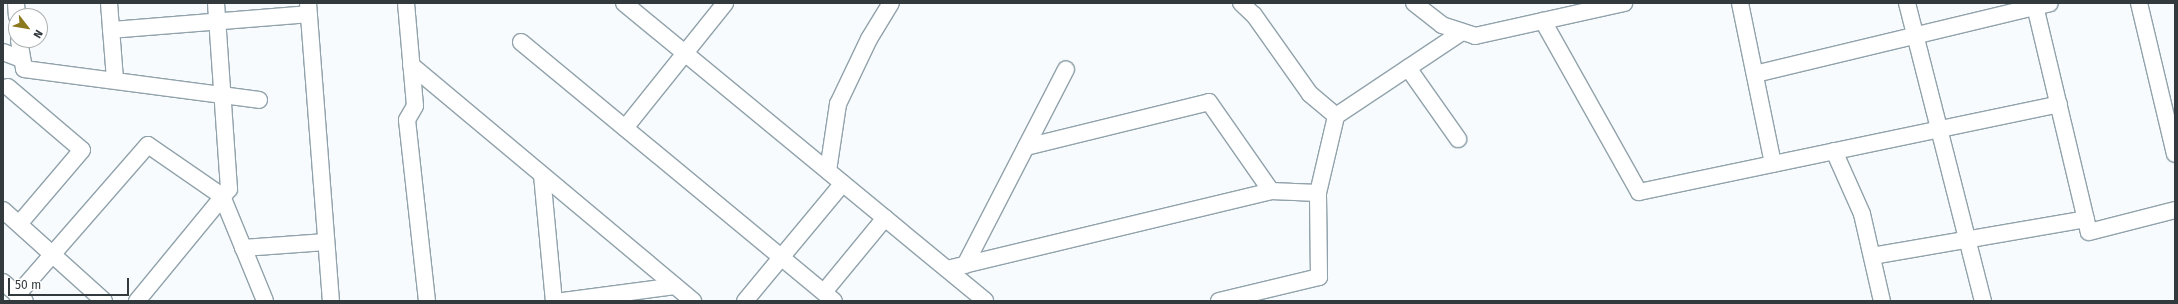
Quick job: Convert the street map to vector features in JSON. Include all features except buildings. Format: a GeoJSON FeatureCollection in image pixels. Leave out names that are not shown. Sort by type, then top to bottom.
{"type":"FeatureCollection","features":[{"type":"Feature","properties":{"kind":"street"},"geometry":{"type":"LineString","coordinates":[[109,3],[115,80]]}},
{"type":"Feature","properties":{"kind":"street"},"geometry":{"type":"LineString","coordinates":[[137,301],[229,188],[216,3]]}},
{"type":"Feature","properties":{"kind":"street"},"geometry":{"type":"LineString","coordinates":[[406,3],[415,106],[407,120],[427,301]]}},
{"type":"Feature","properties":{"kind":"street"},"geometry":{"type":"LineString","coordinates":[[624,3],[984,301]]}},
{"type":"Feature","properties":{"kind":"street"},"geometry":{"type":"LineString","coordinates":[[625,128],[725,3]]}},
{"type":"Feature","properties":{"kind":"street"},"geometry":{"type":"LineString","coordinates":[[828,171],[838,104],[869,39],[891,3]]}},
{"type":"Feature","properties":{"kind":"street"},"geometry":{"type":"LineString","coordinates":[[1241,3],[1254,15],[1310,94],[1336,116]]}},
{"type":"Feature","properties":{"kind":"street"},"geometry":{"type":"LineString","coordinates":[[1414,3],[1442,25],[1475,36],[1618,4]]}},
{"type":"Feature","properties":{"kind":"street"},"geometry":{"type":"LineString","coordinates":[[1740,3],[1773,164]]}},
{"type":"Feature","properties":{"kind":"street"},"geometry":{"type":"LineString","coordinates":[[1907,3],[1942,129],[1983,301]]}},
{"type":"Feature","properties":{"kind":"street"},"geometry":{"type":"LineString","coordinates":[[2139,3],[2175,154]]}},
{"type":"Feature","properties":{"kind":"street"},"geometry":{"type":"LineString","coordinates":[[1755,74],[2043,5],[2059,104],[2089,232],[2175,210]]}},
{"type":"Feature","properties":{"kind":"street"},"geometry":{"type":"LineString","coordinates":[[111,30],[217,22],[308,9],[331,301]]}},
{"type":"Feature","properties":{"kind":"street"},"geometry":{"type":"LineString","coordinates":[[1543,21],[1639,192],[2059,104]]}},
{"type":"Feature","properties":{"kind":"street"},"geometry":{"type":"LineString","coordinates":[[1219,301],[1319,277],[1318,193],[1336,116],[1462,32]]}},
{"type":"Feature","properties":{"kind":"street"},"geometry":{"type":"LineString","coordinates":[[521,42],[829,297],[885,218]]}},
{"type":"Feature","properties":{"kind":"street"},"geometry":{"type":"LineString","coordinates":[[19,224],[82,150],[5,90],[22,64],[20,48]]}},
{"type":"Feature","properties":{"kind":"street"},"geometry":{"type":"LineString","coordinates":[[3,52],[22,64],[115,80],[259,100]]}},
{"type":"Feature","properties":{"kind":"street"},"geometry":{"type":"LineString","coordinates":[[411,65],[693,301]]}},
{"type":"Feature","properties":{"kind":"street"},"geometry":{"type":"LineString","coordinates":[[1408,68],[1458,139]]}},
{"type":"Feature","properties":{"kind":"street"},"geometry":{"type":"LineString","coordinates":[[965,265],[1066,69]]}},
{"type":"Feature","properties":{"kind":"street"},"geometry":{"type":"LineString","coordinates":[[1026,147],[1209,102],[1271,191]]}},
{"type":"Feature","properties":{"kind":"street"},"geometry":{"type":"LineString","coordinates":[[3,282],[21,298],[53,254],[148,145],[222,196],[265,301]]}},
{"type":"Feature","properties":{"kind":"street"},"geometry":{"type":"LineString","coordinates":[[1834,151],[1862,214],[1882,301]]}},
{"type":"Feature","properties":{"kind":"street"},"geometry":{"type":"LineString","coordinates":[[542,175],[554,301]]}},
{"type":"Feature","properties":{"kind":"street"},"geometry":{"type":"LineString","coordinates":[[745,301],[843,184]]}},
{"type":"Feature","properties":{"kind":"street"},"geometry":{"type":"LineString","coordinates":[[947,269],[1271,191],[1318,193]]}},
{"type":"Feature","properties":{"kind":"street"},"geometry":{"type":"LineString","coordinates":[[3,210],[104,301]]}},
{"type":"Feature","properties":{"kind":"street"},"geometry":{"type":"LineString","coordinates":[[1872,256],[2086,219]]}},
{"type":"Feature","properties":{"kind":"street"},"geometry":{"type":"LineString","coordinates":[[243,248],[326,242]]}},
{"type":"Feature","properties":{"kind":"street"},"geometry":{"type":"LineString","coordinates":[[564,301],[615,298],[675,286]]}}]}
